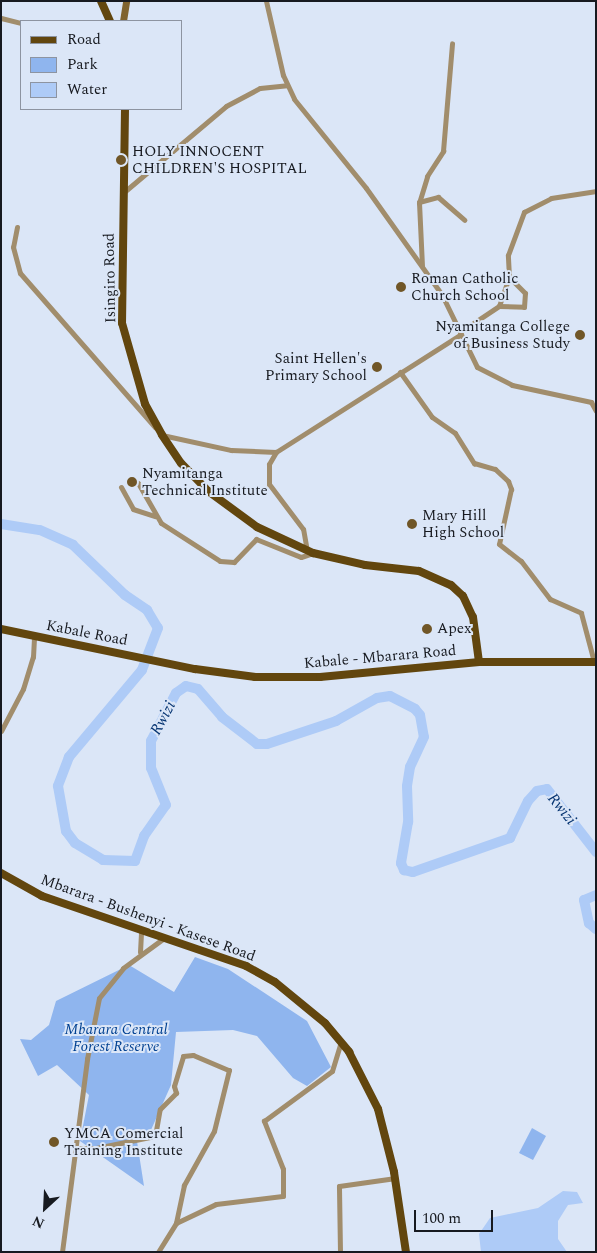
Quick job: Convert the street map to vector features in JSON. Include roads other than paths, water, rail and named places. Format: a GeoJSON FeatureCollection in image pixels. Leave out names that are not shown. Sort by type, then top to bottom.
{"type":"FeatureCollection","features":[{"type":"Feature","properties":{"kind":"main road"},"geometry":{"type":"LineString","coordinates":[[101,1],[110,20]]}},
{"type":"Feature","properties":{"kind":"main road"},"geometry":{"type":"LineString","coordinates":[[123,20],[126,1]]}},
{"type":"Feature","properties":{"kind":"main road","name":"Isingiro Road"},"geometry":{"type":"LineString","coordinates":[[125,110],[122,323],[144,404],[162,435],[181,463],[232,511],[310,552],[365,565],[419,571],[451,585],[463,596],[473,617],[479,662]]}},
{"type":"Feature","properties":{"kind":"main road","name":"Kabale Road"},"geometry":{"type":"LineString","coordinates":[[1,629],[167,663]]}},
{"type":"Feature","properties":{"kind":"main road","name":"Kabale - Mbarara Road"},"geometry":{"type":"LineString","coordinates":[[167,663],[279,678],[479,662],[595,662]]}},
{"type":"Feature","properties":{"kind":"main road","name":"Mbarara - Bushenyi - Kasese Road"},"geometry":{"type":"LineString","coordinates":[[1,873],[42,896],[235,961],[275,982],[325,1023],[341,1042],[378,1109],[395,1178],[406,1252]]}},
{"type":"Feature","properties":{"kind":"street"},"geometry":{"type":"LineString","coordinates":[[266,1],[288,85],[294,99],[366,188],[442,295],[477,367],[486,374],[512,384],[593,401],[596,411]]}},
{"type":"Feature","properties":{"kind":"street"},"geometry":{"type":"LineString","coordinates":[[1,18],[20,23]]}},
{"type":"Feature","properties":{"kind":"street"},"geometry":{"type":"LineString","coordinates":[[422,266],[419,203],[426,176],[443,151],[452,43]]}},
{"type":"Feature","properties":{"kind":"street"},"geometry":{"type":"LineString","coordinates":[[124,193],[226,106],[260,88],[288,85]]}},
{"type":"Feature","properties":{"kind":"street"},"geometry":{"type":"LineString","coordinates":[[138,483],[155,516],[166,528],[226,564],[234,562],[256,539],[301,557],[310,552],[303,529],[269,484],[269,464],[276,452],[460,333],[498,306],[512,264],[508,255],[524,212],[551,198],[596,191]]}},
{"type":"Feature","properties":{"kind":"street"},"geometry":{"type":"LineString","coordinates":[[419,203],[438,197],[464,220]]}},
{"type":"Feature","properties":{"kind":"street"},"geometry":{"type":"LineString","coordinates":[[16,227],[13,247],[20,272],[162,435],[231,450],[276,452]]}},
{"type":"Feature","properties":{"kind":"street"},"geometry":{"type":"LineString","coordinates":[[498,306],[524,307],[527,300],[520,284],[509,277]]}},
{"type":"Feature","properties":{"kind":"street"},"geometry":{"type":"LineString","coordinates":[[400,372],[432,417],[455,433],[470,459],[495,469],[508,481],[511,489],[499,544],[521,561],[550,600],[581,613],[595,662]]}},
{"type":"Feature","properties":{"kind":"street"},"geometry":{"type":"LineString","coordinates":[[121,487],[133,509],[155,516]]}},
{"type":"Feature","properties":{"kind":"street"},"geometry":{"type":"LineString","coordinates":[[1,731],[23,689],[33,657],[34,636]]}},
{"type":"Feature","properties":{"kind":"street"},"geometry":{"type":"LineString","coordinates":[[140,930],[140,952]]}},
{"type":"Feature","properties":{"kind":"street"},"geometry":{"type":"LineString","coordinates":[[62,1252],[99,998],[140,952],[164,938]]}},
{"type":"Feature","properties":{"kind":"street"},"geometry":{"type":"LineString","coordinates":[[176,1223],[216,1204],[283,1196],[283,1169],[264,1120],[332,1072],[341,1042]]}},
{"type":"Feature","properties":{"kind":"street"},"geometry":{"type":"LineString","coordinates":[[76,1148],[96,1148],[155,1136],[160,1110],[176,1093],[174,1086],[183,1056],[193,1055],[229,1070],[214,1131],[184,1186],[176,1223],[158,1252]]}},
{"type":"Feature","properties":{"kind":"street"},"geometry":{"type":"LineString","coordinates":[[340,1252],[339,1186],[395,1178]]}},
{"type":"Feature","properties":{"kind":"water"},"geometry":{"type":"Polygon","coordinates":[[[563,1191],[577,1192],[583,1203],[568,1205],[558,1221],[558,1239],[567,1252],[481,1252],[479,1234],[490,1218],[538,1208],[563,1191]]]}},
{"type":"Feature","properties":{"kind":"waterway","name":"Rwizi"},"geometry":{"type":"LineString","coordinates":[[1,524],[40,530],[73,545],[125,595],[147,610],[158,628],[142,670],[69,757],[58,786],[66,831],[75,843],[103,860],[135,861],[144,836],[166,805],[151,768],[151,741],[176,693],[186,686],[198,689],[222,717],[257,744],[267,744],[336,721],[377,698],[390,696],[415,709],[420,715],[424,737],[410,767],[407,786],[408,822],[401,863],[404,870],[413,872],[510,838],[528,801],[537,791],[547,789],[596,852]]}},
{"type":"Feature","properties":{"kind":"waterway","name":"Rwizi"},"geometry":{"type":"LineString","coordinates":[[596,895],[584,900],[589,923],[596,929]]}},
{"type":"Feature","properties":{"kind":"place","name":"HOLY INNOCENT CHILDREN'S HOSPITAL"},"geometry":{"type":"Point","coordinates":[121,160]}},
{"type":"Feature","properties":{"kind":"place","name":"Roman Catholic Church School"},"geometry":{"type":"Point","coordinates":[401,287]}},
{"type":"Feature","properties":{"kind":"place","name":"Nyamitanga College of Business Study"},"geometry":{"type":"Point","coordinates":[580,335]}},
{"type":"Feature","properties":{"kind":"place","name":"Saint Hellen's Primary School"},"geometry":{"type":"Point","coordinates":[377,367]}},
{"type":"Feature","properties":{"kind":"place","name":"Nyamitanga Technical Institute"},"geometry":{"type":"Point","coordinates":[132,482]}},
{"type":"Feature","properties":{"kind":"place","name":"Mary Hill High School"},"geometry":{"type":"Point","coordinates":[412,524]}},
{"type":"Feature","properties":{"kind":"place","name":"Apex"},"geometry":{"type":"Point","coordinates":[427,629]}},
{"type":"Feature","properties":{"kind":"place","name":"YMCA Comercial Training Institute"},"geometry":{"type":"Point","coordinates":[54,1142]}},
{"type":"Feature","properties":{"kind":"park label","name":"Mbarara Central Forest Reserve"},"geometry":{"type":"Point","coordinates":[116,1038]}}]}
